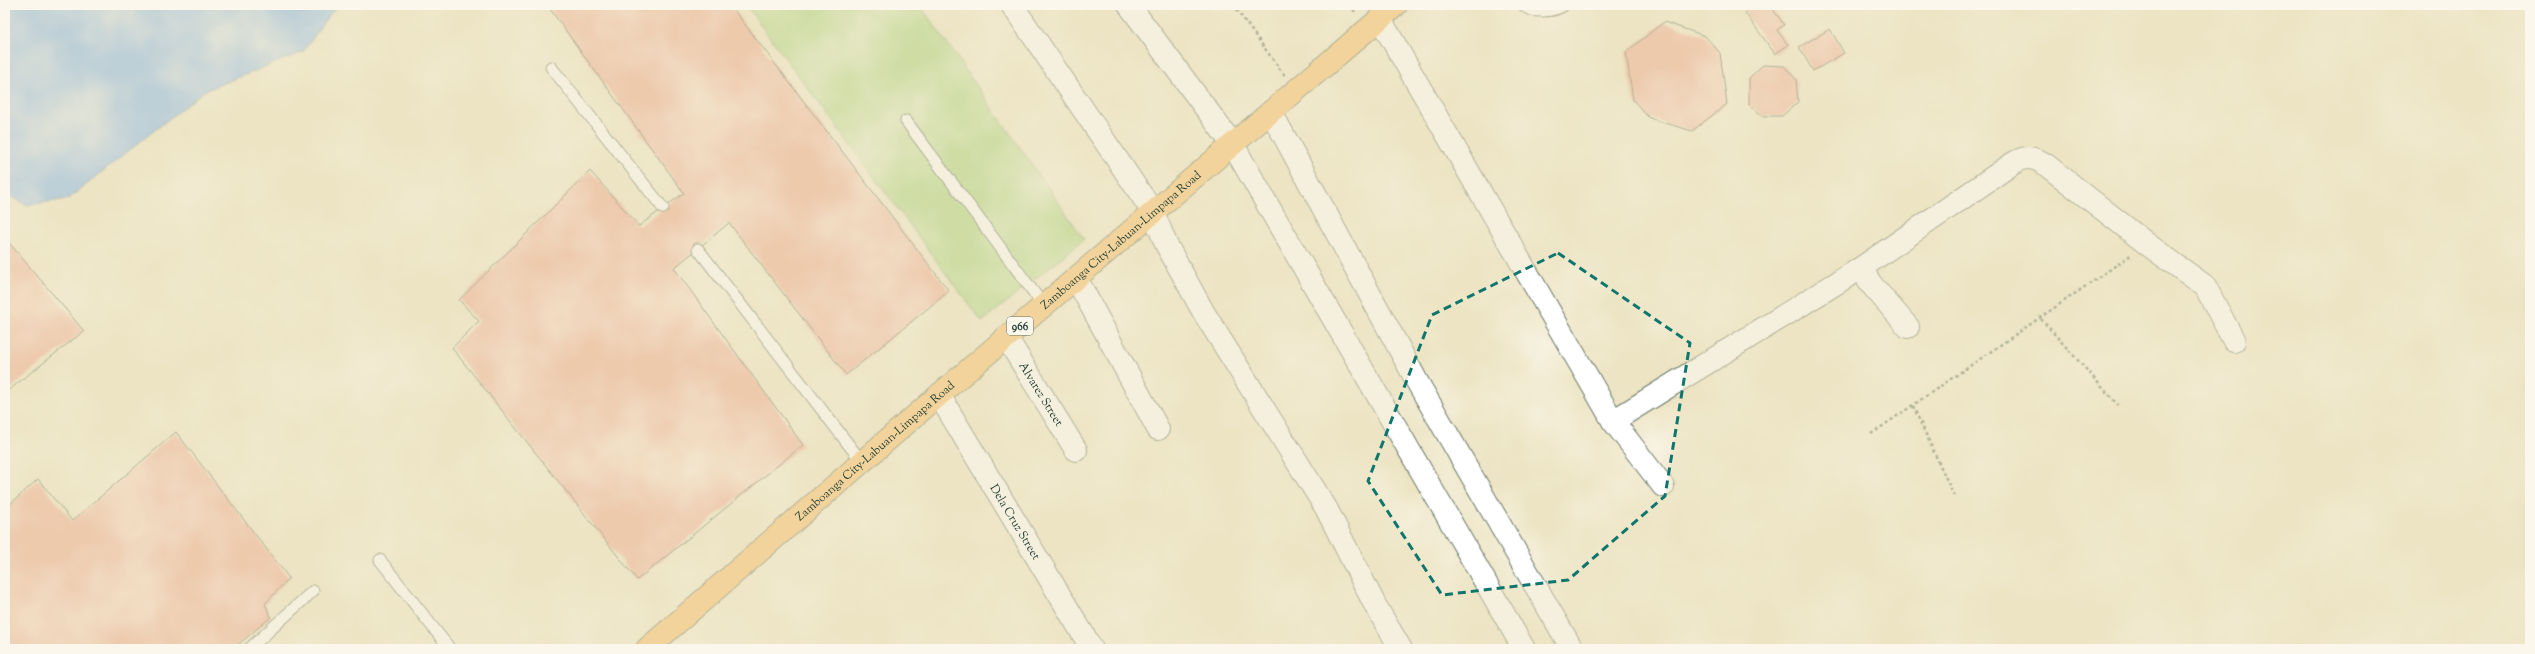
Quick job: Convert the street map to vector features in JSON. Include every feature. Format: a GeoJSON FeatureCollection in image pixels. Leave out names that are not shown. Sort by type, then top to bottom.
{"type":"FeatureCollection","features":[{"type":"Feature","properties":{"kind":"main road","name":"Zamboanga City-Labuan-Limpapa Road"},"geometry":{"type":"LineString","coordinates":[[647,649],[1006,337],[1396,5]]}},
{"type":"Feature","properties":{"kind":"street"},"geometry":{"type":"LineString","coordinates":[[1012,5],[1153,212],[1166,244],[1204,312],[1326,508],[1375,606],[1401,649]]}},
{"type":"Feature","properties":{"kind":"street"},"geometry":{"type":"LineString","coordinates":[[1129,5],[1233,145],[1524,649]]}},
{"type":"Feature","properties":{"kind":"street"},"geometry":{"type":"LineString","coordinates":[[1380,19],[1614,421],[1663,486]]}},
{"type":"Feature","properties":{"kind":"street"},"geometry":{"type":"LineString","coordinates":[[1271,112],[1419,386],[1572,649]]}},
{"type":"Feature","properties":{"kind":"street"},"geometry":{"type":"LineString","coordinates":[[1614,421],[1861,268],[2012,164],[2026,157],[2038,159],[2045,164],[2147,244],[2205,286],[2234,341]]}},
{"type":"Feature","properties":{"kind":"street"},"geometry":{"type":"LineString","coordinates":[[1861,268],[1871,284],[1908,327]]}},
{"type":"Feature","properties":{"kind":"street"},"geometry":{"type":"LineString","coordinates":[[1076,278],[1158,429]]}},
{"type":"Feature","properties":{"kind":"street","name":"Alvarez Street"},"geometry":{"type":"LineString","coordinates":[[1006,337],[1076,450]]}},
{"type":"Feature","properties":{"kind":"street","name":"Dela Cruz Street"},"geometry":{"type":"LineString","coordinates":[[939,395],[1092,649]]}},
{"type":"Feature","properties":{"kind":"lane"},"geometry":{"type":"LineString","coordinates":[[1523,5],[1526,8],[1542,11],[1564,5]]}},
{"type":"Feature","properties":{"kind":"lane"},"geometry":{"type":"LineString","coordinates":[[551,67],[663,208]]}},
{"type":"Feature","properties":{"kind":"lane"},"geometry":{"type":"LineString","coordinates":[[906,121],[1044,306]]}},
{"type":"Feature","properties":{"kind":"lane"},"geometry":{"type":"LineString","coordinates":[[698,249],[862,462]]}},
{"type":"Feature","properties":{"kind":"lane"},"geometry":{"type":"LineString","coordinates":[[380,560],[450,649]]}},
{"type":"Feature","properties":{"kind":"lane"},"geometry":{"type":"LineString","coordinates":[[249,649],[313,591]]}},
{"type":"Feature","properties":{"kind":"path"},"geometry":{"type":"LineString","coordinates":[[1233,5],[1296,91]]}},
{"type":"Feature","properties":{"kind":"path"},"geometry":{"type":"LineString","coordinates":[[1871,434],[2041,319],[2147,244]]}},
{"type":"Feature","properties":{"kind":"path"},"geometry":{"type":"LineString","coordinates":[[2041,319],[2118,405]]}},
{"type":"Feature","properties":{"kind":"path"},"geometry":{"type":"LineString","coordinates":[[1913,406],[1954,496]]}},
{"type":"Feature","properties":{"kind":"highlighted area"},"geometry":{"type":"Polygon","coordinates":[[[1558,253],[1690,343],[1665,496],[1568,580],[1442,595],[1368,481],[1432,315],[1558,253]]]}},
{"type":"Feature","properties":{"kind":"green space"},"geometry":{"type":"Polygon","coordinates":[[[746,5],[920,5],[1084,239],[982,322],[746,5]]]}},
{"type":"Feature","properties":{"kind":"water"},"geometry":{"type":"Polygon","coordinates":[[[5,5],[339,5],[328,16],[303,52],[204,91],[68,199],[26,205],[5,193],[5,5]]]}},
{"type":"Feature","properties":{"kind":"building"},"geometry":{"type":"Polygon","coordinates":[[[547,5],[730,5],[949,291],[846,375],[729,223],[674,268],[803,445],[637,580],[452,348],[479,321],[459,300],[590,171],[639,226],[684,193],[547,5]]]}},
{"type":"Feature","properties":{"kind":"building"},"geometry":{"type":"Polygon","coordinates":[[[1756,5],[1770,5],[1784,25],[1777,30],[1788,45],[1775,54],[1745,13],[1756,5]]]}},
{"type":"Feature","properties":{"kind":"building"},"geometry":{"type":"Polygon","coordinates":[[[1664,22],[1705,36],[1720,53],[1727,104],[1692,131],[1649,118],[1633,100],[1626,52],[1664,22]]]}},
{"type":"Feature","properties":{"kind":"building"},"geometry":{"type":"Polygon","coordinates":[[[1830,29],[1844,53],[1813,71],[1799,47],[1830,29]]]}},
{"type":"Feature","properties":{"kind":"building"},"geometry":{"type":"Polygon","coordinates":[[[1763,65],[1784,66],[1796,79],[1798,102],[1782,116],[1763,116],[1749,105],[1749,78],[1763,65]]]}},
{"type":"Feature","properties":{"kind":"building"},"geometry":{"type":"Polygon","coordinates":[[[5,238],[84,331],[5,393],[5,238]]]}},
{"type":"Feature","properties":{"kind":"building"},"geometry":{"type":"Polygon","coordinates":[[[176,432],[289,578],[265,604],[271,617],[233,649],[5,649],[5,509],[38,479],[72,521],[176,432]]]}}]}
